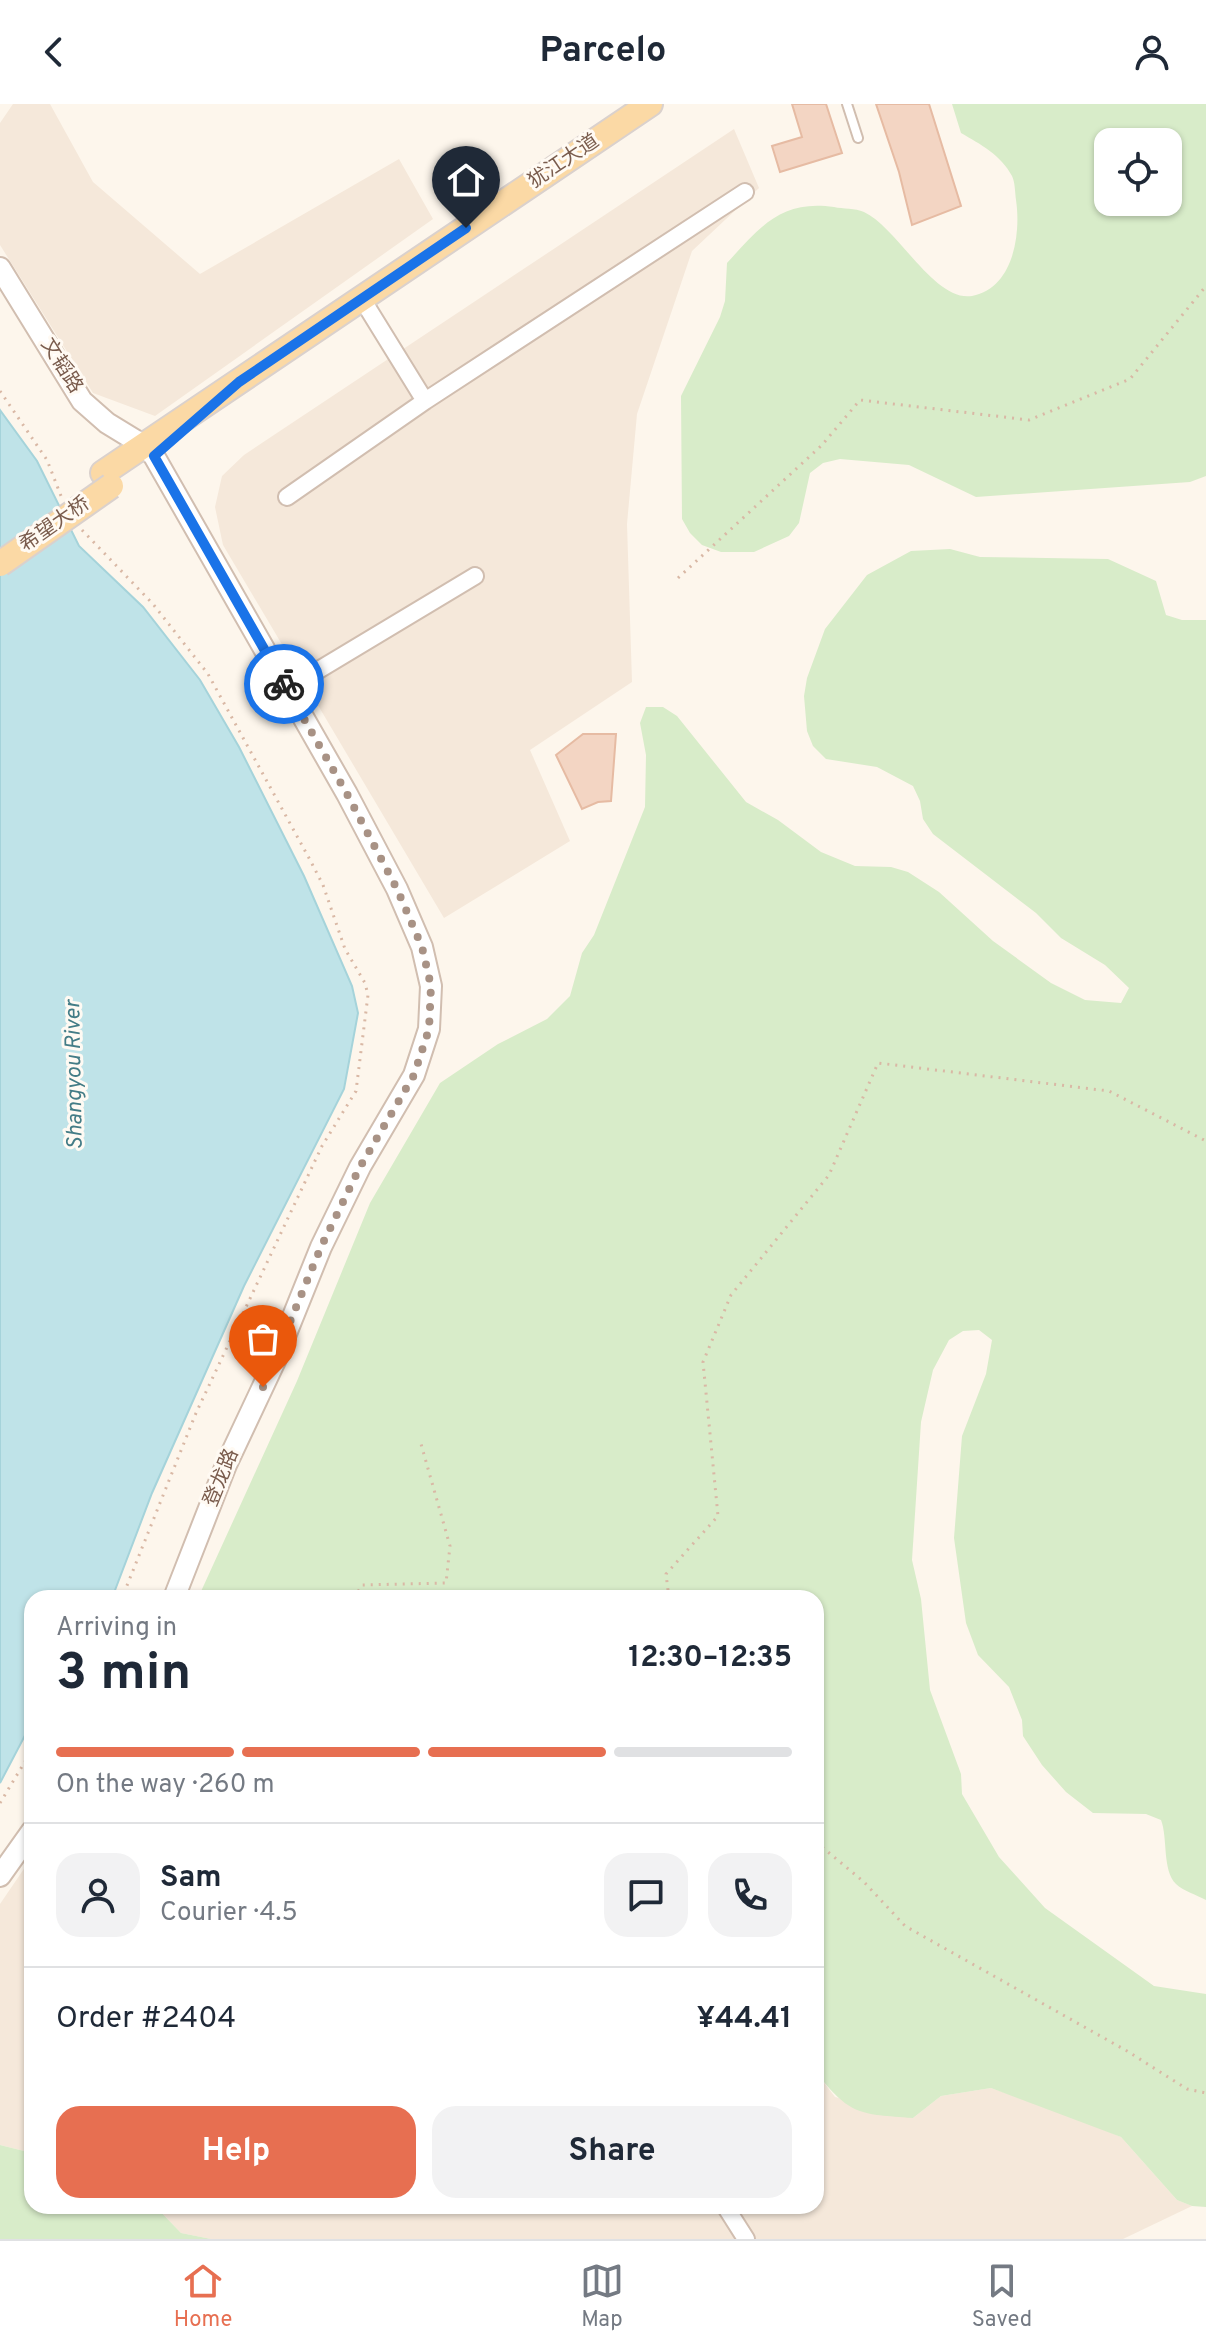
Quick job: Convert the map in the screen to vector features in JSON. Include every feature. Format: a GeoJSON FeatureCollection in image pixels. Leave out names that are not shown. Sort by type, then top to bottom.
{"type":"FeatureCollection","features":[{"type":"Feature","properties":{"kind":"main road","name":"犹江大道"},"geometry":{"type":"LineString","coordinates":[[107,480],[239,382],[650,104]]}},
{"type":"Feature","properties":{"kind":"main road","name":"希望大桥"},"geometry":{"type":"LineString","coordinates":[[0,545],[107,480]]}},
{"type":"Feature","properties":{"kind":"main road","name":"希望大桥"},"geometry":{"type":"LineString","coordinates":[[0,564],[107,480]]}},
{"type":"Feature","properties":{"kind":"street"},"geometry":{"type":"LineString","coordinates":[[287,497],[425,401],[745,192]]}},
{"type":"Feature","properties":{"kind":"street","name":"文韬路"},"geometry":{"type":"LineString","coordinates":[[0,268],[82,401],[107,423],[148,451]]}},
{"type":"Feature","properties":{"kind":"street"},"geometry":{"type":"LineString","coordinates":[[362,299],[425,401]]}},
{"type":"Feature","properties":{"kind":"street","name":"登龙路"},"geometry":{"type":"LineString","coordinates":[[148,451],[347,794],[397,889],[422,947],[431,986],[429,1029],[414,1075],[360,1167],[321,1247],[275,1361],[226,1465],[177,1590]]}},
{"type":"Feature","properties":{"kind":"street"},"geometry":{"type":"LineString","coordinates":[[287,689],[475,576]]}},
{"type":"Feature","properties":{"kind":"street"},"geometry":{"type":"LineString","coordinates":[[0,1876],[24,1842]]}},
{"type":"Feature","properties":{"kind":"street"},"geometry":{"type":"LineString","coordinates":[[730,2214],[746,2239]]}},
{"type":"Feature","properties":{"kind":"lane"},"geometry":{"type":"LineString","coordinates":[[847,104],[858,138]]}},
{"type":"Feature","properties":{"kind":"path"},"geometry":{"type":"LineString","coordinates":[[678,578],[822,445],[860,400],[1029,420],[1130,379],[1206,286]]}},
{"type":"Feature","properties":{"kind":"path"},"geometry":{"type":"LineString","coordinates":[[0,391],[47,460],[66,507]]}},
{"type":"Feature","properties":{"kind":"path"},"geometry":{"type":"LineString","coordinates":[[79,525],[153,604],[208,674],[323,885],[345,949],[365,983],[368,995],[356,1091],[316,1159],[196,1413],[125,1590]]}},
{"type":"Feature","properties":{"kind":"path"},"geometry":{"type":"LineString","coordinates":[[668,1590],[666,1574],[718,1516],[703,1362],[731,1295],[829,1175],[878,1063],[1109,1091],[1206,1141]]}},
{"type":"Feature","properties":{"kind":"path"},"geometry":{"type":"LineString","coordinates":[[359,1590],[362,1585],[446,1583],[450,1546],[421,1444]]}},
{"type":"Feature","properties":{"kind":"path"},"geometry":{"type":"LineString","coordinates":[[0,1803],[24,1763]]}},
{"type":"Feature","properties":{"kind":"path"},"geometry":{"type":"LineString","coordinates":[[824,1849],[864,1882],[905,1926],[1127,2051],[1187,2089],[1206,2093]]}},
{"type":"Feature","properties":{"kind":"shaded area"},"geometry":{"type":"Polygon","coordinates":[[[13,104],[50,104],[93,182],[200,274],[399,159],[433,219],[155,416],[93,393],[0,245],[0,123],[13,104]]]}},
{"type":"Feature","properties":{"kind":"shaded area"},"geometry":{"type":"Polygon","coordinates":[[[734,129],[759,188],[692,251],[637,414],[627,524],[632,682],[530,750],[570,841],[444,918],[223,545],[215,507],[222,476],[244,455],[734,129]]]}},
{"type":"Feature","properties":{"kind":"shaded area"},"geometry":{"type":"Polygon","coordinates":[[[24,1869],[24,2151],[0,2145],[0,1904],[24,1869]]]}},
{"type":"Feature","properties":{"kind":"shaded area"},"geometry":{"type":"Polygon","coordinates":[[[824,2083],[835,2097],[913,2118],[941,2096],[991,2088],[1121,2137],[1177,2200],[1192,2206],[1123,2239],[211,2239],[181,2233],[163,2214],[824,2214],[824,2083]]]}},
{"type":"Feature","properties":{"kind":"green space"},"geometry":{"type":"Polygon","coordinates":[[[952,104],[1206,104],[1206,476],[1190,482],[976,497],[909,465],[840,459],[823,463],[810,473],[799,523],[789,536],[754,552],[721,552],[702,545],[682,519],[681,396],[720,317],[725,301],[727,263],[761,228],[785,212],[799,207],[834,207],[864,212],[877,220],[944,288],[958,295],[972,296],[986,291],[1006,271],[1012,257],[1017,213],[1012,176],[983,146],[961,133],[952,104]]]}},
{"type":"Feature","properties":{"kind":"green space"},"geometry":{"type":"Polygon","coordinates":[[[950,549],[980,557],[1108,559],[1156,581],[1166,615],[1182,620],[1206,620],[1206,1900],[1182,1889],[1172,1878],[1161,1820],[1146,1814],[1093,1813],[1066,1792],[1042,1765],[1023,1736],[1022,1720],[1009,1687],[978,1655],[966,1623],[954,1538],[962,1436],[986,1374],[992,1340],[979,1330],[963,1331],[949,1340],[933,1370],[921,1422],[912,1560],[921,1599],[930,1690],[961,1774],[962,1794],[999,1857],[1045,1908],[1154,1986],[1206,1994],[1206,2207],[1177,2200],[1121,2137],[991,2088],[941,2096],[913,2118],[857,2110],[838,2097],[824,2081],[824,1590],[202,1590],[297,1381],[370,1203],[440,1083],[498,1044],[547,1019],[570,996],[582,953],[594,935],[645,807],[646,755],[640,723],[646,707],[663,707],[677,716],[746,802],[778,820],[821,852],[855,866],[891,867],[908,872],[939,892],[993,941],[1051,983],[1085,1000],[1121,1003],[1129,988],[1105,965],[1061,938],[1036,913],[933,834],[923,819],[913,786],[877,767],[826,759],[813,746],[807,731],[804,696],[807,678],[825,629],[867,575],[911,551],[950,549]]]}},
{"type":"Feature","properties":{"kind":"green space"},"geometry":{"type":"Polygon","coordinates":[[[0,2145],[24,2151],[24,2214],[163,2214],[181,2233],[211,2239],[0,2239],[0,2145]]]}},
{"type":"Feature","properties":{"kind":"water","name":"Shangyou River"},"geometry":{"type":"Polygon","coordinates":[[[0,410],[37,461],[79,546],[143,607],[200,680],[239,747],[304,876],[352,986],[358,1013],[344,1089],[244,1286],[152,1493],[115,1590],[24,1590],[24,1737],[0,1783],[0,410]]]}},
{"type":"Feature","properties":{"kind":"building"},"geometry":{"type":"Polygon","coordinates":[[[792,104],[826,104],[842,153],[780,172],[772,146],[802,137],[792,104]]]}},
{"type":"Feature","properties":{"kind":"building"},"geometry":{"type":"Polygon","coordinates":[[[876,104],[929,104],[961,206],[912,225],[899,172],[876,104]]]}},
{"type":"Feature","properties":{"kind":"building"},"geometry":{"type":"Polygon","coordinates":[[[583,734],[616,734],[611,801],[598,802],[582,809],[556,755],[583,734]]]}},
{"type":"Feature","properties":{"kind":"way so far"},"geometry":{"type":"LineString","coordinates":[[263,1387],[321,1247],[360,1167],[414,1075],[429,1029],[431,986],[422,947],[397,889],[284,684]]}},
{"type":"Feature","properties":{"kind":"route"},"geometry":{"type":"LineString","coordinates":[[284,684],[154,456],[239,382],[466,228]]}}]}
